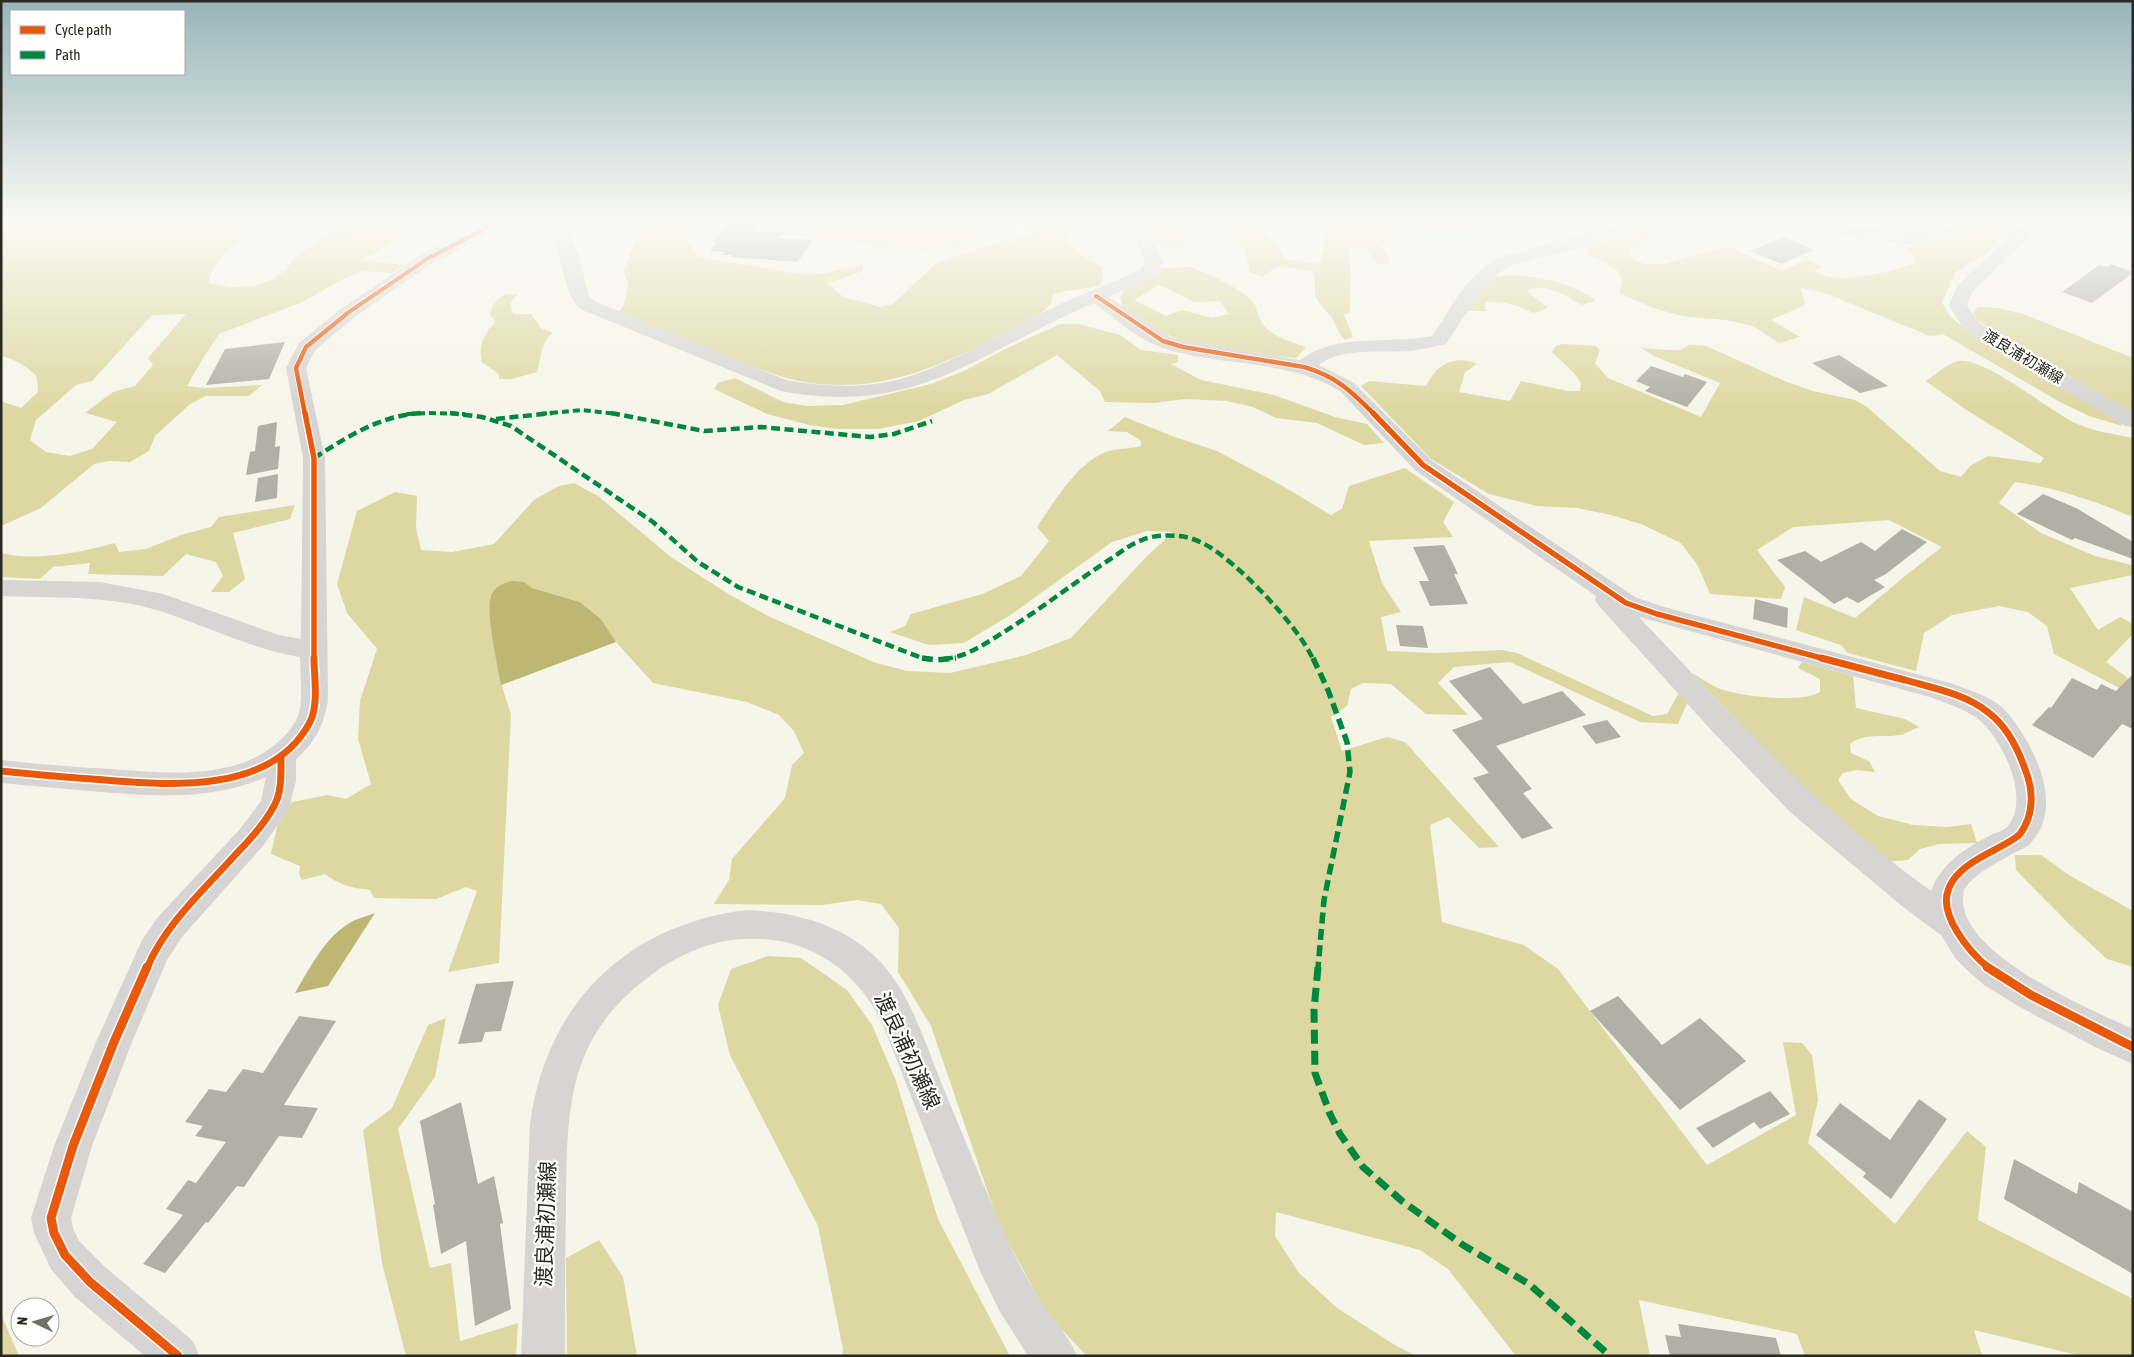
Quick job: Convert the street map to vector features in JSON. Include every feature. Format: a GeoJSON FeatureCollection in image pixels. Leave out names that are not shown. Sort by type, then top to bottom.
{"type":"FeatureCollection","features":[{"type":"Feature","properties":{"kind":"street"},"geometry":{"type":"LineString","coordinates":[[1,772],[161,784],[219,781],[244,773],[281,757],[310,722],[314,697],[314,458],[296,368],[306,347],[320,334],[390,283]]}},
{"type":"Feature","properties":{"kind":"street"},"geometry":{"type":"LineString","coordinates":[[576,283],[580,298],[587,305],[780,385],[812,391],[847,391],[914,381],[983,351],[1074,305],[1125,283]]}},
{"type":"Feature","properties":{"kind":"street"},"geometry":{"type":"LineString","coordinates":[[1304,367],[1311,359],[1332,352],[1355,348],[1410,346],[1439,340],[1475,283]]}},
{"type":"Feature","properties":{"kind":"street","name":"渡良浦初瀬線"},"geometry":{"type":"LineString","coordinates":[[1971,283],[1965,289],[1958,305],[1970,324],[1982,334],[2133,421]]}},
{"type":"Feature","properties":{"kind":"street"},"geometry":{"type":"LineString","coordinates":[[1096,296],[1163,341],[1191,349],[1304,367],[1319,371],[1347,387],[1423,465],[1626,603],[1657,614],[1940,690],[1972,703],[1993,716],[2024,761],[2031,788],[2030,816],[2017,836],[1967,866],[1955,876],[1947,889],[1947,906],[1952,925]]}},
{"type":"Feature","properties":{"kind":"street"},"geometry":{"type":"LineString","coordinates":[[1,588],[100,591],[164,603],[276,644],[313,650]]}},
{"type":"Feature","properties":{"kind":"street"},"geometry":{"type":"LineString","coordinates":[[1609,593],[1608,600],[1722,723],[1801,803],[1914,897],[1952,925],[1984,966],[2005,982],[2133,1047]]}},
{"type":"Feature","properties":{"kind":"street"},"geometry":{"type":"LineString","coordinates":[[178,1356],[90,1282],[65,1255],[54,1233],[51,1218],[60,1184],[87,1111],[114,1042],[154,951],[170,927],[251,838],[275,805],[281,781],[281,757]]}},
{"type":"Feature","properties":{"kind":"street","name":"渡良浦初瀬線"},"geometry":{"type":"LineString","coordinates":[[543,1356],[550,1112],[562,1062],[578,1028],[607,990],[637,964],[665,947],[692,935],[718,928],[751,923],[784,926],[806,931],[834,944],[863,968],[880,988],[902,1030],[997,1266],[1036,1334],[1056,1356]]}},
{"type":"Feature","properties":{"kind":"shaded area"},"geometry":{"type":"Polygon","coordinates":[[[1,283],[211,283],[230,287],[253,286],[261,283],[336,283],[302,302],[219,334],[187,386],[205,388],[262,385],[249,396],[206,396],[190,404],[155,436],[149,451],[130,462],[109,461],[94,464],[41,508],[1,526],[1,401],[21,408],[38,392],[37,377],[12,359],[1,356],[1,283]],[[186,314],[152,315],[92,381],[76,385],[36,420],[30,440],[46,452],[70,456],[92,449],[117,422],[85,413],[113,392],[135,386],[153,365],[148,358],[186,314]]]}},
{"type":"Feature","properties":{"kind":"shaded area"},"geometry":{"type":"Polygon","coordinates":[[[627,283],[828,283],[843,297],[880,307],[893,304],[915,283],[1101,283],[1089,288],[1053,294],[1050,305],[1032,318],[947,361],[900,377],[851,385],[825,385],[789,379],[769,373],[644,323],[619,311],[624,305],[627,283]]]}},
{"type":"Feature","properties":{"kind":"shaded area"},"geometry":{"type":"Polygon","coordinates":[[[1137,283],[1227,283],[1252,301],[1266,328],[1282,338],[1306,347],[1296,358],[1226,351],[1175,338],[1145,323],[1122,306],[1120,297],[1126,288],[1137,283]],[[1159,285],[1134,300],[1166,316],[1182,310],[1212,318],[1229,314],[1220,301],[1195,302],[1159,285]]]}},
{"type":"Feature","properties":{"kind":"shaded area"},"geometry":{"type":"Polygon","coordinates":[[[1315,283],[1350,283],[1350,312],[1344,315],[1353,337],[1345,340],[1331,317],[1316,298],[1315,283]]]}},
{"type":"Feature","properties":{"kind":"shaded area"},"geometry":{"type":"Polygon","coordinates":[[[1485,283],[1559,283],[1596,300],[1582,305],[1555,291],[1534,288],[1527,291],[1548,308],[1533,313],[1510,304],[1485,302],[1486,311],[1467,311],[1485,283]]]}},
{"type":"Feature","properties":{"kind":"shaded area"},"geometry":{"type":"Polygon","coordinates":[[[1621,283],[1951,283],[1942,303],[1950,316],[1965,329],[2119,419],[2122,426],[2089,416],[2058,401],[1943,334],[1930,336],[1825,293],[1801,288],[1805,305],[1771,320],[1800,337],[1779,343],[1753,326],[1725,320],[1682,316],[1653,308],[1619,293],[1621,283]]]}},
{"type":"Feature","properties":{"kind":"shaded area"},"geometry":{"type":"Polygon","coordinates":[[[506,294],[518,294],[510,303],[513,314],[531,314],[541,328],[553,333],[546,340],[537,372],[512,379],[499,379],[499,374],[482,362],[481,346],[485,336],[495,322],[490,314],[492,307],[506,294]]]}},
{"type":"Feature","properties":{"kind":"shaded area"},"geometry":{"type":"Polygon","coordinates":[[[1978,307],[1998,308],[2023,314],[2133,358],[2133,414],[1977,320],[1973,312],[1978,307]]]}},
{"type":"Feature","properties":{"kind":"shaded area"},"geometry":{"type":"Polygon","coordinates":[[[1060,324],[1078,324],[1120,335],[1141,350],[1178,355],[1178,362],[1171,364],[1201,380],[1274,395],[1335,417],[1367,424],[1384,443],[1364,445],[1317,423],[1276,418],[1253,407],[1227,401],[1185,399],[1154,403],[1105,402],[1100,391],[1057,355],[988,394],[964,400],[919,421],[878,429],[837,429],[809,425],[767,414],[714,389],[718,383],[735,378],[783,402],[807,406],[843,405],[931,384],[966,370],[1003,350],[1060,324]]]}},
{"type":"Feature","properties":{"kind":"shaded area"},"geometry":{"type":"Polygon","coordinates":[[[1563,344],[1595,346],[1600,350],[1595,363],[1608,378],[1701,417],[1720,383],[1654,356],[1641,348],[1680,350],[1689,345],[1706,346],[1787,382],[1813,391],[1855,400],[1867,407],[1940,471],[1961,477],[1970,466],[1988,456],[2040,463],[2044,458],[1968,411],[1926,381],[1951,363],[1959,361],[1971,362],[1985,367],[2073,422],[2102,432],[2133,438],[2133,517],[2075,496],[2015,482],[1999,503],[2041,533],[2095,556],[2132,565],[2133,575],[2070,588],[2098,630],[2120,617],[2133,624],[2133,634],[2106,662],[2133,682],[2133,695],[2054,654],[2047,626],[2028,612],[1999,606],[1952,615],[1924,633],[1916,671],[1848,653],[1841,645],[1796,630],[1804,597],[1855,618],[1942,547],[1889,520],[1793,527],[1757,550],[1785,587],[1781,599],[1710,594],[1698,566],[1681,543],[1641,524],[1611,515],[1577,508],[1537,506],[1489,494],[1431,459],[1361,386],[1369,381],[1426,386],[1434,373],[1446,363],[1462,360],[1477,364],[1465,372],[1459,392],[1510,401],[1521,381],[1568,391],[1580,391],[1581,383],[1574,373],[1552,352],[1556,346],[1563,344]]]}},
{"type":"Feature","properties":{"kind":"shaded area"},"geometry":{"type":"Polygon","coordinates":[[[1125,417],[1172,436],[1217,451],[1281,485],[1331,515],[1342,509],[1349,486],[1405,468],[1454,502],[1443,522],[1453,537],[1369,541],[1382,583],[1401,612],[1381,617],[1387,651],[1436,653],[1502,650],[1517,653],[1653,716],[1667,714],[1681,689],[1690,696],[1678,724],[1640,722],[1510,662],[1454,667],[1438,683],[1468,715],[1426,714],[1391,684],[1363,683],[1351,689],[1347,706],[1331,717],[1342,751],[1387,737],[1405,742],[1499,847],[1479,848],[1448,817],[1430,825],[1442,922],[1524,945],[1558,969],[1707,1165],[1796,1115],[1783,1042],[1802,1043],[1812,1055],[1818,1100],[1808,1143],[1895,1224],[1967,1131],[1986,1147],[1978,1220],[2133,1299],[2133,1356],[2081,1356],[1974,1330],[1982,1356],[1805,1356],[1797,1334],[1639,1300],[1650,1356],[1516,1356],[1448,1269],[1420,1250],[1276,1212],[1275,1236],[1299,1273],[1337,1308],[1395,1345],[1416,1356],[1087,1356],[1047,1314],[999,1225],[931,1026],[898,972],[899,928],[881,904],[857,900],[822,905],[714,904],[729,880],[732,859],[785,798],[792,765],[804,753],[794,731],[779,715],[747,702],[653,683],[616,642],[601,619],[580,602],[532,588],[524,582],[490,597],[496,656],[511,714],[499,963],[448,972],[477,891],[466,887],[436,899],[374,898],[370,890],[346,885],[335,881],[325,874],[302,880],[299,874],[300,866],[271,854],[278,823],[292,802],[327,795],[346,799],[371,784],[358,739],[360,701],[377,649],[347,613],[337,584],[357,511],[395,492],[417,496],[416,528],[421,550],[452,552],[494,544],[534,500],[559,486],[574,483],[598,496],[671,557],[730,595],[770,617],[876,663],[908,671],[950,673],[1026,655],[1071,638],[1145,558],[1173,532],[1147,531],[1112,542],[1012,614],[964,643],[929,645],[890,632],[905,626],[911,614],[982,594],[1021,576],[1049,541],[1037,527],[1076,474],[1095,457],[1106,452],[1141,446],[1141,441],[1127,432],[1108,431],[1125,417]]]}},
{"type":"Feature","properties":{"kind":"shaded area"},"geometry":{"type":"Polygon","coordinates":[[[295,505],[290,519],[233,533],[245,579],[229,592],[211,592],[223,576],[216,562],[186,554],[163,576],[88,574],[90,563],[53,567],[40,579],[1,577],[1,553],[14,556],[58,555],[115,543],[119,552],[146,549],[181,535],[211,527],[219,517],[295,505]]]}},
{"type":"Feature","properties":{"kind":"shaded area"},"geometry":{"type":"Polygon","coordinates":[[[512,581],[524,582],[532,588],[580,602],[601,619],[616,642],[501,685],[491,626],[490,603],[491,596],[497,588],[502,584],[512,581]]]}},
{"type":"Feature","properties":{"kind":"shaded area"},"geometry":{"type":"Polygon","coordinates":[[[1802,662],[1853,676],[1856,708],[1905,719],[1919,727],[1893,736],[1862,738],[1850,744],[1851,753],[1869,761],[1875,772],[1856,770],[1843,773],[1838,780],[1851,799],[1878,816],[1913,825],[1947,827],[1971,824],[1977,843],[1939,844],[1920,849],[1908,860],[1884,862],[1845,833],[1692,673],[1720,689],[1730,692],[1771,698],[1799,698],[1820,692],[1820,679],[1798,668],[1802,662]]]}},
{"type":"Feature","properties":{"kind":"shaded area"},"geometry":{"type":"Polygon","coordinates":[[[2015,855],[2041,855],[2069,875],[2133,911],[2133,967],[2107,959],[2069,924],[2016,870],[2015,855]]]}},
{"type":"Feature","properties":{"kind":"shaded area"},"geometry":{"type":"Polygon","coordinates":[[[375,913],[328,986],[295,993],[319,953],[334,935],[353,921],[375,913]]]}},
{"type":"Feature","properties":{"kind":"shaded area"},"geometry":{"type":"Polygon","coordinates":[[[768,956],[801,958],[847,990],[872,1025],[896,1081],[938,1219],[1010,1356],[842,1356],[843,1349],[818,1226],[730,1055],[718,1005],[731,969],[768,956]]]}},
{"type":"Feature","properties":{"kind":"shaded area"},"geometry":{"type":"Polygon","coordinates":[[[446,1018],[435,1077],[398,1129],[430,1268],[451,1263],[460,1341],[518,1323],[516,1356],[406,1356],[382,1263],[363,1130],[392,1108],[428,1025],[446,1018]]]}},
{"type":"Feature","properties":{"kind":"shaded area"},"geometry":{"type":"Polygon","coordinates":[[[599,1240],[623,1277],[637,1356],[567,1356],[566,1258],[599,1240]]]}},
{"type":"Feature","properties":{"kind":"shaded area"},"geometry":{"type":"Polygon","coordinates":[[[1,1314],[10,1335],[10,1347],[15,1347],[19,1356],[1,1356],[1,1314]]]}},
{"type":"Feature","properties":{"kind":"building"},"geometry":{"type":"Polygon","coordinates":[[[2074,283],[2119,283],[2092,303],[2062,292],[2074,283]]]}},
{"type":"Feature","properties":{"kind":"building"},"geometry":{"type":"Polygon","coordinates":[[[285,342],[269,379],[206,385],[225,349],[285,342]]]}},
{"type":"Feature","properties":{"kind":"building"},"geometry":{"type":"Polygon","coordinates":[[[1839,355],[1888,386],[1860,393],[1812,363],[1839,355]]]}},
{"type":"Feature","properties":{"kind":"building"},"geometry":{"type":"Polygon","coordinates":[[[1651,366],[1683,377],[1685,374],[1707,382],[1687,407],[1645,391],[1650,387],[1636,381],[1651,366]]]}},
{"type":"Feature","properties":{"kind":"building"},"geometry":{"type":"Polygon","coordinates":[[[277,422],[275,447],[280,446],[278,469],[246,475],[250,452],[255,451],[258,426],[277,422]]]}},
{"type":"Feature","properties":{"kind":"building"},"geometry":{"type":"Polygon","coordinates":[[[278,474],[277,498],[255,502],[258,478],[278,474]]]}},
{"type":"Feature","properties":{"kind":"building"},"geometry":{"type":"Polygon","coordinates":[[[2043,494],[2076,508],[2133,542],[2133,559],[2075,538],[2072,540],[2017,514],[2043,494]]]}},
{"type":"Feature","properties":{"kind":"building"},"geometry":{"type":"Polygon","coordinates":[[[1902,529],[1927,542],[1886,574],[1874,580],[1885,587],[1858,603],[1847,597],[1834,604],[1777,560],[1805,551],[1821,562],[1861,542],[1875,551],[1902,529]]]}},
{"type":"Feature","properties":{"kind":"building"},"geometry":{"type":"Polygon","coordinates":[[[1444,545],[1458,574],[1454,574],[1468,604],[1430,606],[1419,581],[1429,581],[1413,547],[1444,545]]]}},
{"type":"Feature","properties":{"kind":"building"},"geometry":{"type":"Polygon","coordinates":[[[1755,599],[1788,608],[1787,628],[1753,619],[1755,599]]]}},
{"type":"Feature","properties":{"kind":"building"},"geometry":{"type":"Polygon","coordinates":[[[1396,625],[1423,626],[1428,648],[1400,646],[1396,625]]]}},
{"type":"Feature","properties":{"kind":"building"},"geometry":{"type":"Polygon","coordinates":[[[1490,667],[1523,704],[1562,691],[1586,715],[1496,746],[1532,789],[1523,793],[1553,828],[1522,839],[1473,778],[1489,773],[1452,730],[1483,719],[1449,681],[1490,667]]]}},
{"type":"Feature","properties":{"kind":"building"},"geometry":{"type":"Polygon","coordinates":[[[2133,674],[2133,729],[2122,724],[2093,758],[2032,725],[2049,707],[2051,708],[2072,678],[2097,690],[2101,684],[2116,691],[2133,674]]]}},
{"type":"Feature","properties":{"kind":"building"},"geometry":{"type":"Polygon","coordinates":[[[1607,720],[1621,737],[1596,744],[1582,726],[1607,720]]]}},
{"type":"Feature","properties":{"kind":"building"},"geometry":{"type":"Polygon","coordinates":[[[514,981],[501,1031],[485,1032],[482,1042],[458,1044],[476,984],[514,981]]]}},
{"type":"Feature","properties":{"kind":"building"},"geometry":{"type":"Polygon","coordinates":[[[1618,996],[1662,1045],[1700,1018],[1746,1061],[1680,1110],[1590,1011],[1618,996]]]}},
{"type":"Feature","properties":{"kind":"building"},"geometry":{"type":"Polygon","coordinates":[[[299,1016],[336,1021],[284,1105],[318,1108],[302,1138],[279,1136],[244,1187],[237,1186],[165,1273],[143,1264],[183,1215],[166,1209],[188,1180],[196,1183],[226,1142],[195,1136],[203,1126],[185,1122],[209,1089],[226,1092],[243,1069],[263,1073],[299,1016]]]}},
{"type":"Feature","properties":{"kind":"building"},"geometry":{"type":"Polygon","coordinates":[[[1770,1091],[1790,1114],[1760,1129],[1754,1122],[1713,1148],[1696,1128],[1770,1091]]]}},
{"type":"Feature","properties":{"kind":"building"},"geometry":{"type":"Polygon","coordinates":[[[1919,1099],[1947,1119],[1891,1199],[1863,1177],[1866,1173],[1816,1135],[1840,1103],[1890,1140],[1919,1099]]]}},
{"type":"Feature","properties":{"kind":"building"},"geometry":{"type":"Polygon","coordinates":[[[461,1102],[478,1184],[494,1176],[503,1223],[500,1224],[511,1309],[475,1326],[466,1241],[441,1254],[433,1205],[435,1204],[420,1121],[461,1102]]]}},
{"type":"Feature","properties":{"kind":"building"},"geometry":{"type":"Polygon","coordinates":[[[2014,1159],[2077,1194],[2079,1182],[2133,1212],[2133,1274],[2004,1199],[2014,1159]]]}},
{"type":"Feature","properties":{"kind":"building"},"geometry":{"type":"Polygon","coordinates":[[[1678,1324],[1776,1338],[1781,1356],[1670,1356],[1665,1335],[1681,1337],[1678,1324]]]}},
{"type":"Feature","properties":{"kind":"marked path"},"geometry":{"type":"LineString","coordinates":[[496,419],[582,410],[600,411],[704,431],[761,427],[870,437],[894,434],[932,421]]}},
{"type":"Feature","properties":{"kind":"marked path"},"geometry":{"type":"LineString","coordinates":[[314,458],[363,427],[395,416],[447,413],[465,414],[497,421],[511,426],[653,522],[698,562],[738,587],[922,658],[936,660],[956,658],[978,648],[1030,616],[1087,574],[1141,540],[1156,536],[1180,536],[1206,545],[1254,583],[1307,646],[1328,690],[1347,742],[1350,772],[1324,900],[1314,1010],[1315,1073],[1330,1114],[1340,1134],[1363,1167],[1402,1201],[1463,1245],[1529,1284],[1610,1356]]}},
{"type":"Feature","properties":{"kind":"cycle path"},"geometry":{"type":"LineString","coordinates":[[1,771],[127,782],[186,783],[216,781],[244,774],[270,763],[292,747],[309,723],[314,697],[314,458],[296,368],[306,347],[349,312],[391,283]]}},
{"type":"Feature","properties":{"kind":"cycle path"},"geometry":{"type":"LineString","coordinates":[[1096,296],[1163,341],[1183,347],[1304,367],[1337,381],[1347,387],[1423,465],[1626,603],[1657,614],[1940,690],[1969,701],[1988,712],[2004,729],[2021,758],[2031,791],[2031,807],[2027,823],[2018,836],[1965,868],[1949,887],[1947,896],[1948,907],[1956,931],[1967,947],[1996,974],[2031,995],[2133,1047]]}},
{"type":"Feature","properties":{"kind":"cycle path"},"geometry":{"type":"LineString","coordinates":[[178,1356],[90,1282],[65,1255],[54,1233],[51,1218],[73,1146],[114,1042],[154,951],[170,927],[251,838],[275,805],[281,781],[281,757]]}}]}
